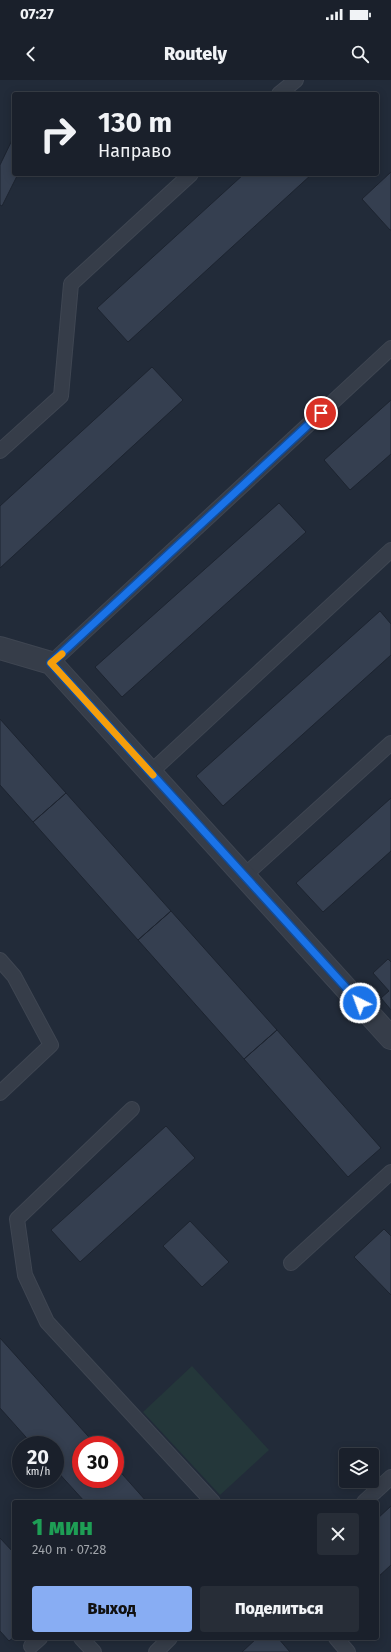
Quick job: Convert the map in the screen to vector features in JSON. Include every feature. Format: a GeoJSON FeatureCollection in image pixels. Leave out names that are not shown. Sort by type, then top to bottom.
{"type":"FeatureCollection","features":[{"type":"Feature","properties":{"kind":"street"},"geometry":{"type":"LineString","coordinates":[[0,648],[51,663],[391,1038]]}},
{"type":"Feature","properties":{"kind":"lane"},"geometry":{"type":"LineString","coordinates":[[0,451],[60,396],[71,284],[190,176]]}},
{"type":"Feature","properties":{"kind":"lane"},"geometry":{"type":"LineString","coordinates":[[51,663],[391,348]]}},
{"type":"Feature","properties":{"kind":"lane"},"geometry":{"type":"LineString","coordinates":[[151,772],[391,550]]}},
{"type":"Feature","properties":{"kind":"lane"},"geometry":{"type":"LineString","coordinates":[[244,876],[391,743]]}},
{"type":"Feature","properties":{"kind":"lane"},"geometry":{"type":"LineString","coordinates":[[0,960],[14,976],[51,1045],[0,1093]]}},
{"type":"Feature","properties":{"kind":"lane"},"geometry":{"type":"LineString","coordinates":[[132,1109],[17,1219],[25,1275],[47,1322],[211,1500]]}},
{"type":"Feature","properties":{"kind":"lane"},"geometry":{"type":"LineString","coordinates":[[291,1263],[391,1172]]}},
{"type":"Feature","properties":{"kind":"lane"},"geometry":{"type":"LineString","coordinates":[[366,1500],[391,1477]]}},
{"type":"Feature","properties":{"kind":"lane"},"geometry":{"type":"LineString","coordinates":[[83,1640],[94,1652]]}},
{"type":"Feature","properties":{"kind":"lane"},"geometry":{"type":"LineString","coordinates":[[156,1652],[168,1640]]}},
{"type":"Feature","properties":{"kind":"lane"},"geometry":{"type":"LineString","coordinates":[[338,1640],[348,1652]]}},
{"type":"Feature","properties":{"kind":"shaded area"},"geometry":{"type":"Polygon","coordinates":[[[192,1366],[269,1450],[220,1495],[143,1412],[192,1366]]]}},
{"type":"Feature","properties":{"kind":"building"},"geometry":{"type":"Polygon","coordinates":[[[12,140],[12,176],[17,176],[2,206],[0,205],[0,165],[12,140]]]}},
{"type":"Feature","properties":{"kind":"building"},"geometry":{"type":"Polygon","coordinates":[[[391,172],[391,230],[390,230],[362,199],[391,172]]]}},
{"type":"Feature","properties":{"kind":"building"},"geometry":{"type":"Polygon","coordinates":[[[242,176],[310,176],[128,342],[97,308],[242,176]]]}},
{"type":"Feature","properties":{"kind":"building"},"geometry":{"type":"Polygon","coordinates":[[[152,367],[183,400],[0,568],[0,506],[152,367]]]}},
{"type":"Feature","properties":{"kind":"building"},"geometry":{"type":"Polygon","coordinates":[[[391,400],[391,454],[350,490],[324,460],[391,400]]]}},
{"type":"Feature","properties":{"kind":"building"},"geometry":{"type":"Polygon","coordinates":[[[279,503],[306,532],[122,697],[95,667],[279,503]]]}},
{"type":"Feature","properties":{"kind":"building"},"geometry":{"type":"Polygon","coordinates":[[[380,611],[391,624],[391,655],[223,806],[196,776],[380,611]]]}},
{"type":"Feature","properties":{"kind":"building"},"geometry":{"type":"Polygon","coordinates":[[[0,719],[66,793],[33,822],[0,785],[0,719]]]}},
{"type":"Feature","properties":{"kind":"building"},"geometry":{"type":"Polygon","coordinates":[[[66,793],[171,911],[138,940],[33,822],[66,793]]]}},
{"type":"Feature","properties":{"kind":"building"},"geometry":{"type":"Polygon","coordinates":[[[391,798],[391,851],[323,912],[296,883],[391,798]]]}},
{"type":"Feature","properties":{"kind":"building"},"geometry":{"type":"Polygon","coordinates":[[[171,911],[277,1030],[244,1059],[138,940],[171,911]]]}},
{"type":"Feature","properties":{"kind":"building"},"geometry":{"type":"Polygon","coordinates":[[[388,959],[391,962],[391,1010],[381,998],[389,991],[373,973],[388,959]]]}},
{"type":"Feature","properties":{"kind":"building"},"geometry":{"type":"Polygon","coordinates":[[[277,1030],[381,1148],[348,1177],[244,1059],[277,1030]]]}},
{"type":"Feature","properties":{"kind":"building"},"geometry":{"type":"Polygon","coordinates":[[[166,1126],[195,1158],[80,1262],[51,1230],[166,1126]]]}},
{"type":"Feature","properties":{"kind":"building"},"geometry":{"type":"Polygon","coordinates":[[[190,1221],[229,1262],[202,1287],[163,1246],[190,1221]]]}},
{"type":"Feature","properties":{"kind":"building"},"geometry":{"type":"Polygon","coordinates":[[[384,1229],[391,1236],[391,1295],[354,1257],[384,1229]]]}},
{"type":"Feature","properties":{"kind":"building"},"geometry":{"type":"Polygon","coordinates":[[[0,1338],[88,1436],[72,1436],[72,1488],[64,1479],[64,1436],[25,1436],[0,1408],[0,1338]]]}},
{"type":"Feature","properties":{"kind":"building"},"geometry":{"type":"Polygon","coordinates":[[[124,1476],[145,1500],[83,1500],[72,1488],[124,1488],[124,1476]]]}},
{"type":"Feature","properties":{"kind":"building"},"geometry":{"type":"Polygon","coordinates":[[[391,1506],[391,1565],[379,1576],[379,1517],[391,1506]]]}},
{"type":"Feature","properties":{"kind":"building"},"geometry":{"type":"Polygon","coordinates":[[[0,1538],[12,1551],[12,1639],[9,1641],[0,1631],[0,1538]]]}},
{"type":"Feature","properties":{"kind":"building"},"geometry":{"type":"Polygon","coordinates":[[[255,1640],[280,1640],[290,1652],[242,1652],[255,1640]]]}},
{"type":"Feature","properties":{"kind":"slow traffic"},"geometry":{"type":"LineString","coordinates":[[62,654],[51,663],[153,775]]}},
{"type":"Feature","properties":{"kind":"route"},"geometry":{"type":"LineString","coordinates":[[321,413],[51,663],[360,1003]]}}]}
